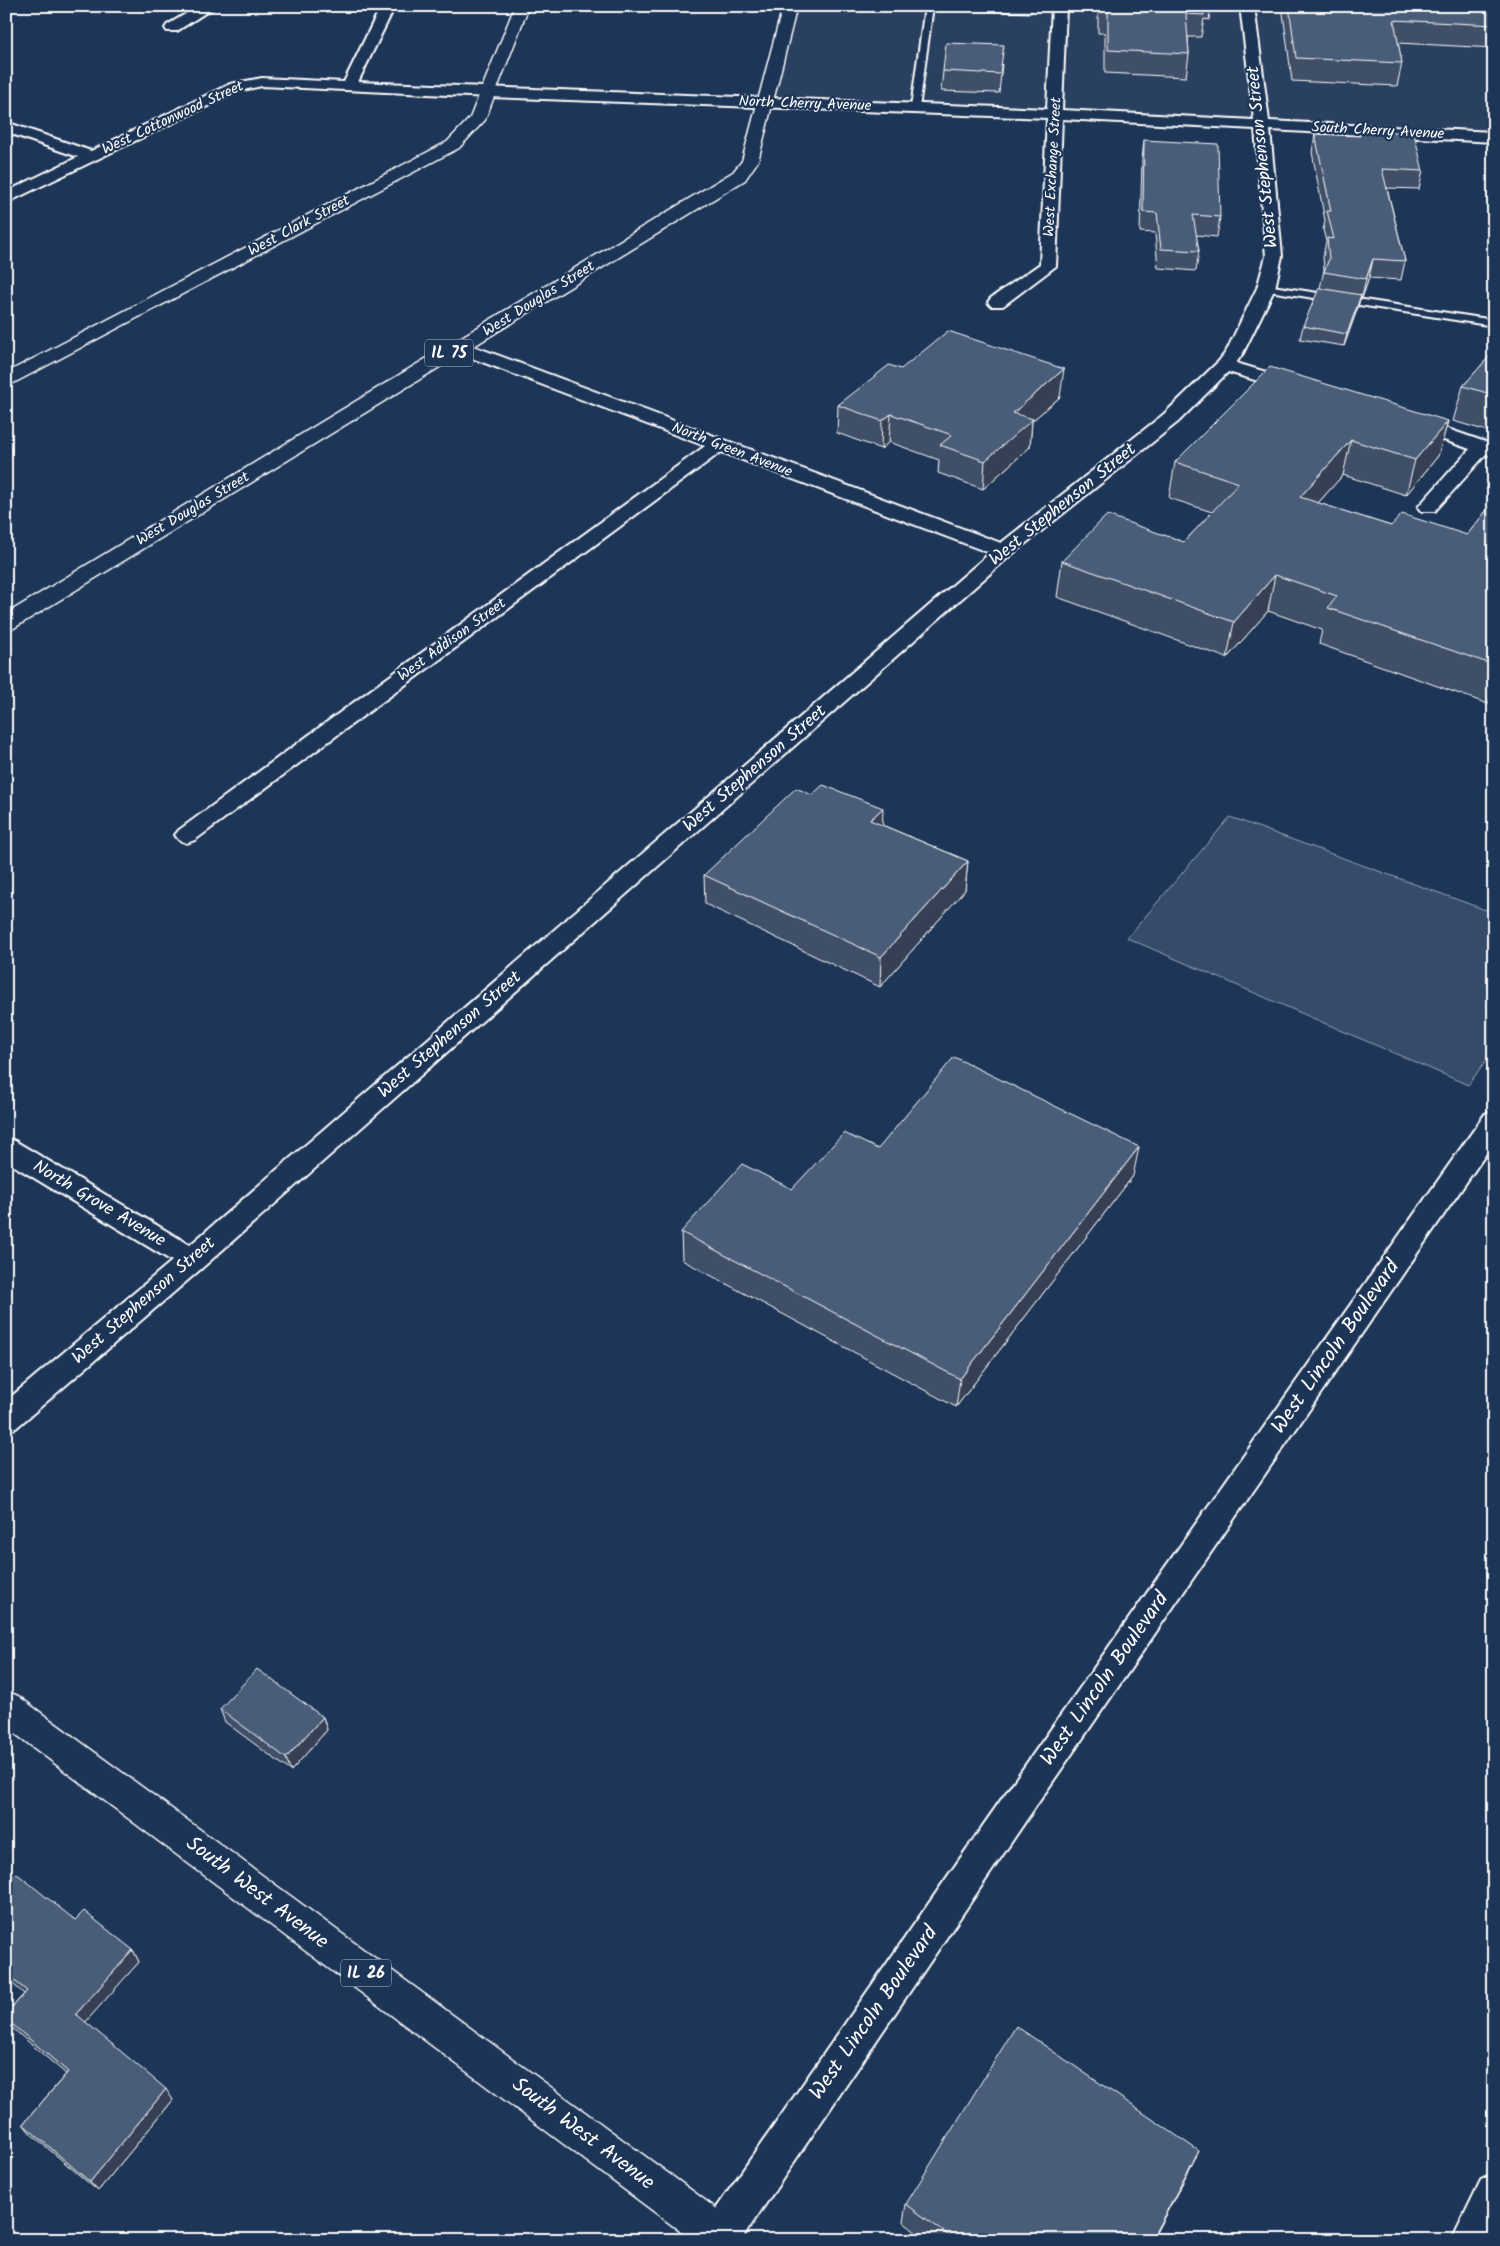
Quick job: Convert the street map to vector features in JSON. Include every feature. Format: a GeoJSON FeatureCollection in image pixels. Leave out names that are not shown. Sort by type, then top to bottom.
{"type":"FeatureCollection","features":[{"type":"Feature","properties":{"kind":"main road","name":"West Clark Street"},"geometry":{"type":"LineString","coordinates":[[6,381],[453,145],[477,120],[522,6]]}},
{"type":"Feature","properties":{"kind":"main road","name":"West Douglas Street"},"geometry":{"type":"LineString","coordinates":[[6,623],[739,176],[750,161],[790,6]]}},
{"type":"Feature","properties":{"kind":"main road","name":"South West Avenue"},"geometry":{"type":"LineString","coordinates":[[6,1707],[721,2238]]}},
{"type":"Feature","properties":{"kind":"street"},"geometry":{"type":"LineString","coordinates":[[172,28],[209,6]]}},
{"type":"Feature","properties":{"kind":"street"},"geometry":{"type":"LineString","coordinates":[[349,86],[388,6]]}},
{"type":"Feature","properties":{"kind":"street","name":"West Exchange Street"},"geometry":{"type":"LineString","coordinates":[[997,302],[1048,266],[1056,114],[1059,6]]}},
{"type":"Feature","properties":{"kind":"street","name":"West Stephenson Street"},"geometry":{"type":"LineString","coordinates":[[6,1419],[192,1260],[1004,551],[1171,418],[1225,365],[1234,353],[1266,288],[1274,256],[1262,125],[1247,6]]}},
{"type":"Feature","properties":{"kind":"street","name":"West Cottonwood Street"},"geometry":{"type":"LineString","coordinates":[[6,198],[235,87],[248,83],[282,82],[349,86]]}},
{"type":"Feature","properties":{"kind":"street","name":"North Cherry Avenue"},"geometry":{"type":"LineString","coordinates":[[349,86],[1056,114],[1262,125]]}},
{"type":"Feature","properties":{"kind":"street","name":"South Cherry Avenue"},"geometry":{"type":"LineString","coordinates":[[1262,125],[1494,137]]}},
{"type":"Feature","properties":{"kind":"street"},"geometry":{"type":"LineString","coordinates":[[6,127],[92,156]]}},
{"type":"Feature","properties":{"kind":"street","name":"North Green Avenue"},"geometry":{"type":"LineString","coordinates":[[460,347],[1004,551]]}},
{"type":"Feature","properties":{"kind":"street"},"geometry":{"type":"LineString","coordinates":[[1225,365],[1314,392]]}},
{"type":"Feature","properties":{"kind":"street"},"geometry":{"type":"LineString","coordinates":[[1394,417],[1488,449],[1428,507]]}},
{"type":"Feature","properties":{"kind":"street","name":"West Addison Street"},"geometry":{"type":"LineString","coordinates":[[187,835],[718,444]]}},
{"type":"Feature","properties":{"kind":"street","name":"West Lincoln Boulevard"},"geometry":{"type":"LineString","coordinates":[[721,2238],[1494,1121]]}},
{"type":"Feature","properties":{"kind":"street","name":"North Grove Avenue"},"geometry":{"type":"LineString","coordinates":[[6,1148],[192,1260]]}},
{"type":"Feature","properties":{"kind":"street"},"geometry":{"type":"LineString","coordinates":[[1470,2240],[1494,2193]]}},
{"type":"Feature","properties":{"kind":"lane"},"geometry":{"type":"LineString","coordinates":[[915,108],[929,6]]}},
{"type":"Feature","properties":{"kind":"lane"},"geometry":{"type":"LineString","coordinates":[[1266,288],[1494,323]]}},
{"type":"Feature","properties":{"kind":"shaded area"},"geometry":{"type":"Polygon","coordinates":[[[790,6],[1494,6],[1494,137],[766,103],[790,6]]]}},
{"type":"Feature","properties":{"kind":"shaded area"},"geometry":{"type":"Polygon","coordinates":[[[1230,817],[1494,913],[1494,1050],[1468,1085],[1127,938],[1230,817]]]}},
{"type":"Feature","properties":{"kind":"building"},"geometry":{"type":"Polygon","coordinates":[[[1100,6],[1204,6],[1204,15],[1186,14],[1189,54],[1108,50],[1108,11],[1100,10],[1100,6]]]}},
{"type":"Feature","properties":{"kind":"building"},"geometry":{"type":"Polygon","coordinates":[[[1289,6],[1494,6],[1494,25],[1394,20],[1402,63],[1296,58],[1289,6]]]}},
{"type":"Feature","properties":{"kind":"building"},"geometry":{"type":"Polygon","coordinates":[[[946,43],[1004,45],[1000,74],[943,71],[946,43]]]}},
{"type":"Feature","properties":{"kind":"building"},"geometry":{"type":"Polygon","coordinates":[[[1359,130],[1414,133],[1423,171],[1382,169],[1405,261],[1373,259],[1366,279],[1324,272],[1329,259],[1327,238],[1334,239],[1327,211],[1331,211],[1315,134],[1360,136],[1359,130]]]}},
{"type":"Feature","properties":{"kind":"building"},"geometry":{"type":"Polygon","coordinates":[[[1144,140],[1218,144],[1220,217],[1193,215],[1199,251],[1161,249],[1157,213],[1143,212],[1144,140]]]}},
{"type":"Feature","properties":{"kind":"building"},"geometry":{"type":"Polygon","coordinates":[[[1319,288],[1361,295],[1347,334],[1303,326],[1319,288]]]}},
{"type":"Feature","properties":{"kind":"building"},"geometry":{"type":"Polygon","coordinates":[[[948,331],[1064,369],[1013,413],[1033,419],[985,461],[940,445],[952,435],[891,414],[882,421],[838,405],[889,365],[901,369],[948,331]]]}},
{"type":"Feature","properties":{"kind":"building"},"geometry":{"type":"Polygon","coordinates":[[[1494,351],[1494,395],[1463,386],[1494,351]]]}},
{"type":"Feature","properties":{"kind":"building"},"geometry":{"type":"Polygon","coordinates":[[[1270,367],[1448,421],[1415,460],[1351,440],[1300,497],[1391,526],[1402,514],[1467,535],[1494,501],[1494,665],[1328,608],[1337,596],[1275,575],[1234,622],[1062,561],[1107,515],[1184,542],[1239,483],[1175,462],[1270,367]]]}},
{"type":"Feature","properties":{"kind":"building"},"geometry":{"type":"Polygon","coordinates":[[[823,785],[883,808],[870,820],[968,861],[881,957],[704,875],[796,788],[812,795],[823,785]]]}},
{"type":"Feature","properties":{"kind":"building"},"geometry":{"type":"Polygon","coordinates":[[[954,1057],[1139,1147],[960,1379],[681,1232],[742,1164],[792,1189],[844,1133],[878,1149],[954,1057]]]}},
{"type":"Feature","properties":{"kind":"building"},"geometry":{"type":"Polygon","coordinates":[[[257,1669],[323,1717],[286,1758],[220,1709],[257,1669]]]}},
{"type":"Feature","properties":{"kind":"building"},"geometry":{"type":"Polygon","coordinates":[[[16,1873],[75,1920],[84,1911],[133,1950],[76,2014],[166,2089],[90,2182],[23,2124],[68,2072],[6,2019],[6,2014],[27,1991],[6,1974],[6,1874],[11,1878],[16,1873]]]}},
{"type":"Feature","properties":{"kind":"building"},"geometry":{"type":"Polygon","coordinates":[[[1016,2026],[1199,2151],[1151,2240],[955,2240],[906,2204],[1016,2026]]]}}]}
